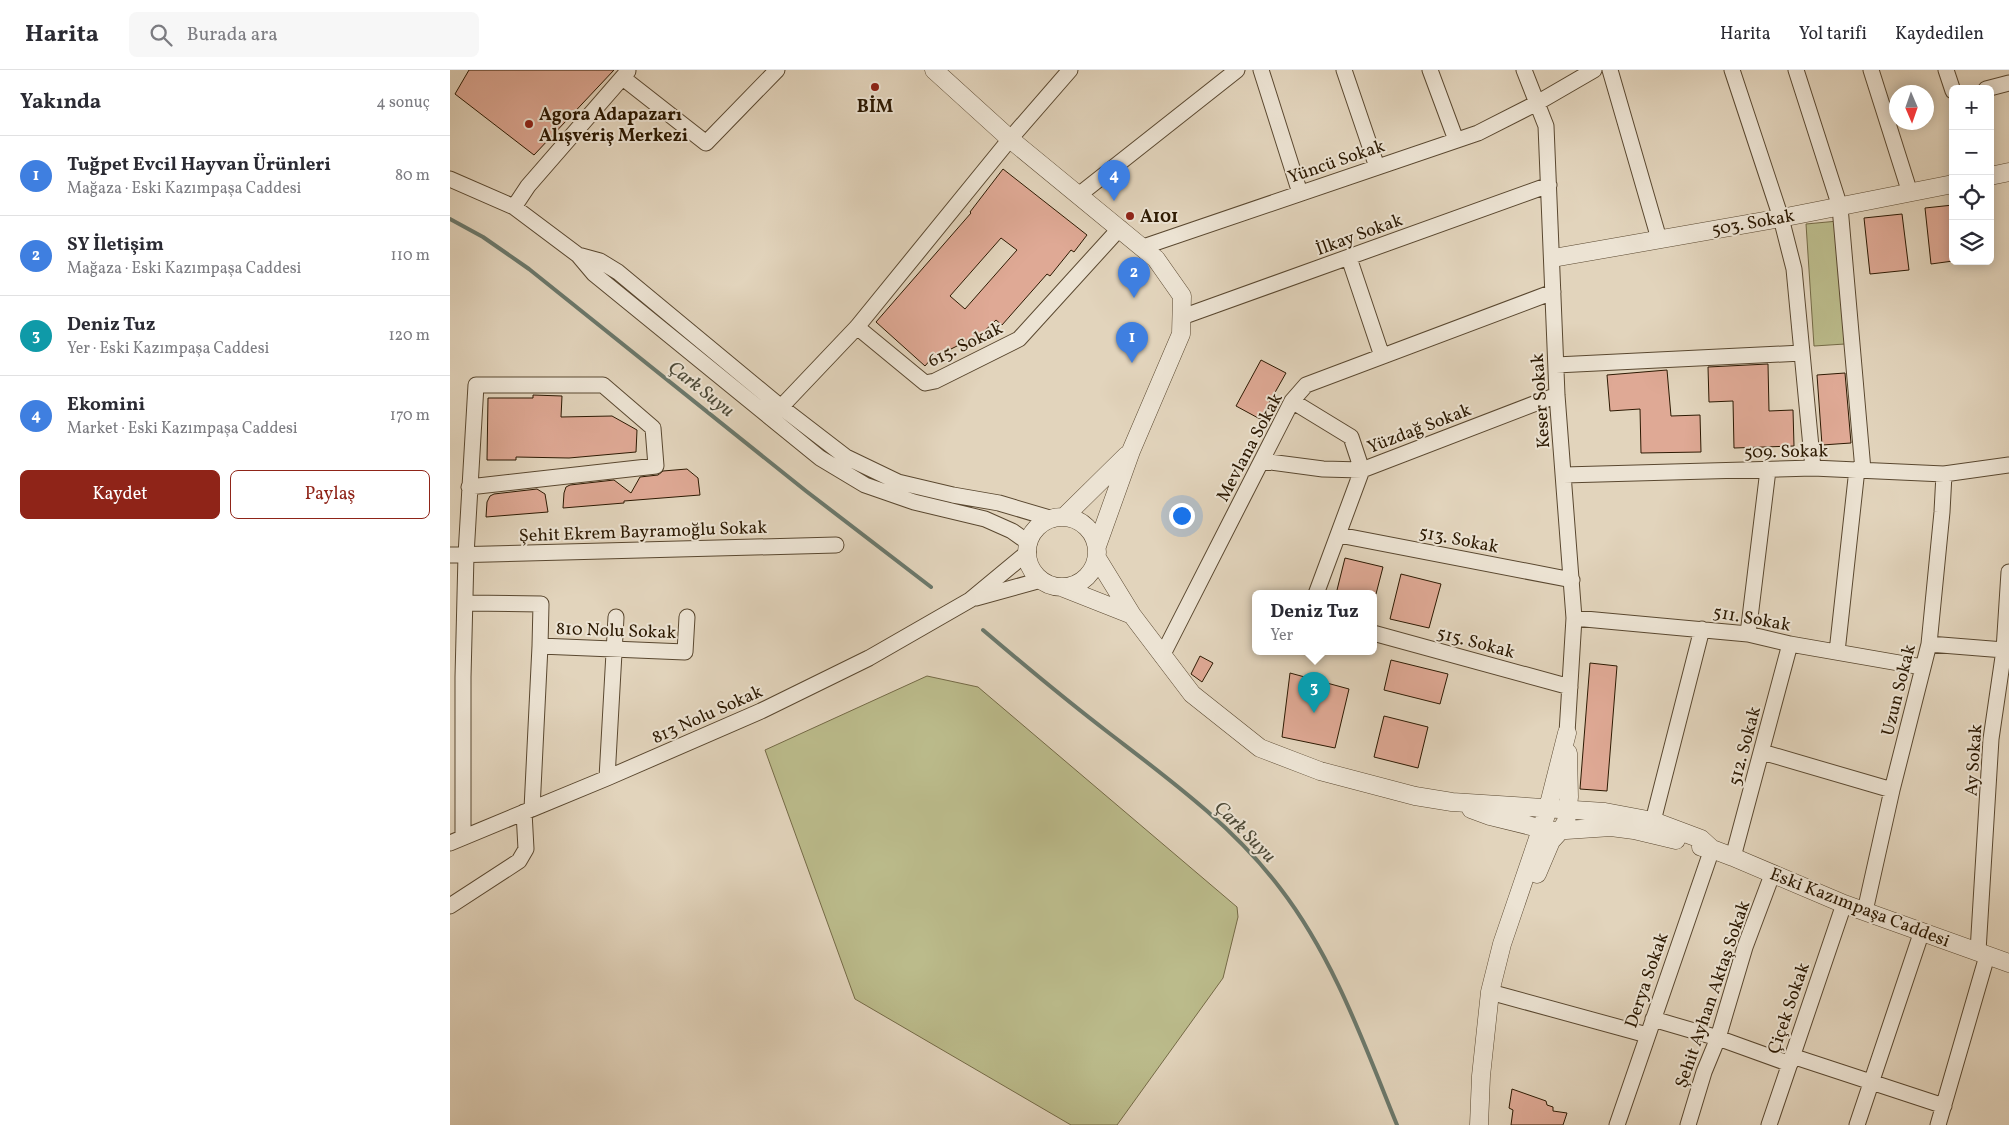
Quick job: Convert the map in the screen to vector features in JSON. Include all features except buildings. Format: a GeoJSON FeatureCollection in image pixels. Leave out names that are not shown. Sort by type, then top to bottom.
{"type":"FeatureCollection","features":[{"type":"Feature","properties":{"kind":"street"},"geometry":{"type":"LineString","coordinates":[[514,207],[528,186],[626,74],[706,143],[777,70]]}},
{"type":"Feature","properties":{"kind":"street"},"geometry":{"type":"LineString","coordinates":[[934,70],[1010,139],[1143,247],[1156,259],[1182,296],[1181,334],[1130,451],[1088,576],[1070,586],[1060,587]]}},
{"type":"Feature","properties":{"kind":"street"},"geometry":{"type":"LineString","coordinates":[[781,408],[856,328],[1010,139],[1070,70]]}},
{"type":"Feature","properties":{"kind":"street"},"geometry":{"type":"LineString","coordinates":[[1080,194],[1237,70]]}},
{"type":"Feature","properties":{"kind":"street"},"geometry":{"type":"LineString","coordinates":[[1261,70],[1300,194]]}},
{"type":"Feature","properties":{"kind":"street"},"geometry":{"type":"LineString","coordinates":[[1344,70],[1378,167]]}},
{"type":"Feature","properties":{"kind":"street"},"geometry":{"type":"LineString","coordinates":[[1430,70],[1456,140]]}},
{"type":"Feature","properties":{"kind":"street","name":"Keser Sokak"},"geometry":{"type":"LineString","coordinates":[[1524,70],[1546,126],[1553,258],[1557,395],[1574,618],[1567,733]]}},
{"type":"Feature","properties":{"kind":"street","name":"Yüncü Sokak"},"geometry":{"type":"LineString","coordinates":[[1143,247],[1478,133],[1537,103],[1594,70]]}},
{"type":"Feature","properties":{"kind":"street"},"geometry":{"type":"LineString","coordinates":[[1610,70],[1659,239]]}},
{"type":"Feature","properties":{"kind":"street"},"geometry":{"type":"LineString","coordinates":[[1732,70],[1781,218],[1794,269],[1813,468]]}},
{"type":"Feature","properties":{"kind":"street"},"geometry":{"type":"LineString","coordinates":[[1796,70],[1840,207],[1860,470],[1837,652]]}},
{"type":"Feature","properties":{"kind":"street"},"geometry":{"type":"LineString","coordinates":[[1871,70],[1910,193]]}},
{"type":"Feature","properties":{"kind":"street"},"geometry":{"type":"LineString","coordinates":[[1946,70],[1951,85]]}},
{"type":"Feature","properties":{"kind":"street"},"geometry":{"type":"LineString","coordinates":[[1994,87],[2009,83]]}},
{"type":"Feature","properties":{"kind":"street"},"geometry":{"type":"LineString","coordinates":[[1994,175],[2009,172]]}},
{"type":"Feature","properties":{"kind":"street"},"geometry":{"type":"LineString","coordinates":[[450,179],[514,207],[578,255],[594,274],[820,458],[865,485],[914,502],[985,519],[1012,531],[1028,548]]}},
{"type":"Feature","properties":{"kind":"street","name":"İlkay Sokak"},"geometry":{"type":"LineString","coordinates":[[1182,317],[1549,185]]}},
{"type":"Feature","properties":{"kind":"street","name":"503. Sokak"},"geometry":{"type":"LineString","coordinates":[[1553,258],[1781,218],[1949,185]]}},
{"type":"Feature","properties":{"kind":"street","name":"615. Sokak"},"geometry":{"type":"LineString","coordinates":[[856,328],[925,383],[935,381],[1019,339],[1120,228]]}},
{"type":"Feature","properties":{"kind":"street"},"geometry":{"type":"LineString","coordinates":[[578,255],[600,262],[618,272],[781,408],[846,456],[898,482],[953,495],[1000,503],[1059,518],[1076,520],[1086,526],[1093,535],[1097,552]]}},
{"type":"Feature","properties":{"kind":"street"},"geometry":{"type":"LineString","coordinates":[[1349,258],[1382,356]]}},
{"type":"Feature","properties":{"kind":"street","name":"Mevlana Sokak"},"geometry":{"type":"LineString","coordinates":[[1162,656],[1292,401],[1306,385],[1553,292]]}},
{"type":"Feature","properties":{"kind":"street"},"geometry":{"type":"LineString","coordinates":[[1556,365],[1802,353]]}},
{"type":"Feature","properties":{"kind":"street"},"geometry":{"type":"LineString","coordinates":[[457,840],[456,677],[466,603],[469,487],[476,385],[603,385],[653,428],[656,466],[469,487]]}},
{"type":"Feature","properties":{"kind":"street","name":"Yüzdağ Sokak"},"geometry":{"type":"LineString","coordinates":[[1318,590],[1362,470],[1557,395]]}},
{"type":"Feature","properties":{"kind":"street"},"geometry":{"type":"LineString","coordinates":[[1262,461],[1323,469],[1362,470],[1351,437],[1292,401]]}},
{"type":"Feature","properties":{"kind":"street"},"geometry":{"type":"LineString","coordinates":[[1130,451],[1059,518],[1042,524],[1034,532],[1028,548],[1029,562],[1041,580],[1132,615]]}},
{"type":"Feature","properties":{"kind":"street","name":"509. Sokak"},"geometry":{"type":"LineString","coordinates":[[1564,475],[1813,468],[1944,474],[2009,465]]}},
{"type":"Feature","properties":{"kind":"street"},"geometry":{"type":"LineString","coordinates":[[1748,634],[1768,470]]}},
{"type":"Feature","properties":{"kind":"street","name":"Uzun Sokak"},"geometry":{"type":"LineString","coordinates":[[1865,911],[1892,790],[1928,644],[1942,512],[1944,474]]}},
{"type":"Feature","properties":{"kind":"street","name":"513. Sokak"},"geometry":{"type":"LineString","coordinates":[[1339,535],[1572,580]]}},
{"type":"Feature","properties":{"kind":"street","name":"Şehit Ekrem Bayramoğlu Sokak"},"geometry":{"type":"LineString","coordinates":[[450,555],[836,545]]}},
{"type":"Feature","properties":{"kind":"street"},"geometry":{"type":"LineString","coordinates":[[970,600],[1028,548]]}},
{"type":"Feature","properties":{"kind":"street","name":"Eski Kazımpaşa Caddesi"},"geometry":{"type":"LineString","coordinates":[[1097,552],[1132,615],[1192,694],[1260,748],[1320,771],[1414,796],[1452,802],[1605,812],[1653,821],[1701,839],[1712,849]]}},
{"type":"Feature","properties":{"kind":"street","name":"Ay Sokak"},"geometry":{"type":"LineString","coordinates":[[1938,1125],[1983,954],[1992,739],[2004,650],[2009,572]]}},
{"type":"Feature","properties":{"kind":"street"},"geometry":{"type":"LineString","coordinates":[[970,600],[1041,580]]}},
{"type":"Feature","properties":{"kind":"street","name":"813 Nolu Sokak"},"geometry":{"type":"LineString","coordinates":[[457,840],[607,778],[761,711],[861,662],[970,600]]}},
{"type":"Feature","properties":{"kind":"street","name":"810 Nolu Sokak"},"geometry":{"type":"LineString","coordinates":[[466,603],[541,604],[540,646],[685,652],[687,617]]}},
{"type":"Feature","properties":{"kind":"street"},"geometry":{"type":"LineString","coordinates":[[607,778],[616,617]]}},
{"type":"Feature","properties":{"kind":"street","name":"511. Sokak"},"geometry":{"type":"LineString","coordinates":[[1574,618],[1748,634],[1790,644],[1922,667]]}},
{"type":"Feature","properties":{"kind":"street"},"geometry":{"type":"LineString","coordinates":[[1653,821],[1702,629]]}},
{"type":"Feature","properties":{"kind":"street","name":"515. Sokak"},"geometry":{"type":"LineString","coordinates":[[1377,635],[1570,687]]}},
{"type":"Feature","properties":{"kind":"street","name":"512. Sokak"},"geometry":{"type":"LineString","coordinates":[[1733,857],[1790,644]]}},
{"type":"Feature","properties":{"kind":"street"},"geometry":{"type":"LineString","coordinates":[[1928,644],[2004,650]]}},
{"type":"Feature","properties":{"kind":"street"},"geometry":{"type":"LineString","coordinates":[[450,906],[519,861],[526,849],[540,646]]}},
{"type":"Feature","properties":{"kind":"street"},"geometry":{"type":"LineString","coordinates":[[1496,974],[1502,944],[1549,807],[1567,733]]}},
{"type":"Feature","properties":{"kind":"street"},"geometry":{"type":"LineString","coordinates":[[1479,1125],[1481,1076],[1490,992],[1551,841],[1566,822],[1569,773],[1567,733]]}},
{"type":"Feature","properties":{"kind":"street"},"geometry":{"type":"LineString","coordinates":[[1762,752],[1892,790]]}},
{"type":"Feature","properties":{"kind":"street","name":"Eski Kazımpaşa Caddesi"},"geometry":{"type":"LineString","coordinates":[[1452,802],[1490,816],[1542,828],[1561,830],[1611,827],[1634,830],[1712,849],[1844,904],[2009,963]]}},
{"type":"Feature","properties":{"kind":"street","name":"Derya Sokak"},"geometry":{"type":"LineString","coordinates":[[1617,1125],[1712,849]]}},
{"type":"Feature","properties":{"kind":"street","name":"Şehit Ayhan Aktaş Sokak"},"geometry":{"type":"LineString","coordinates":[[1688,1125],[1704,1072],[1718,1038],[1746,947],[1772,875]]}},
{"type":"Feature","properties":{"kind":"street","name":"Çiçek Sokak"},"geometry":{"type":"LineString","coordinates":[[1769,1125],[1844,904]]}},
{"type":"Feature","properties":{"kind":"street"},"geometry":{"type":"LineString","coordinates":[[1857,1125],[1922,931]]}},
{"type":"Feature","properties":{"kind":"street"},"geometry":{"type":"LineString","coordinates":[[1490,992],[1647,1035]]}},
{"type":"Feature","properties":{"kind":"street"},"geometry":{"type":"LineString","coordinates":[[1653,1019],[1871,1082],[1944,1106]]}},
{"type":"Feature","properties":{"kind":"green space"},"geometry":{"type":"Polygon","coordinates":[[[1838,221],[1845,344],[1814,346],[1806,224],[1838,221]]]}},
{"type":"Feature","properties":{"kind":"green space"},"geometry":{"type":"Polygon","coordinates":[[[927,676],[978,687],[1237,907],[1238,917],[1223,978],[1117,1125],[1071,1125],[855,999],[765,750],[927,676]]]}},
{"type":"Feature","properties":{"kind":"waterway","name":"Çark Suyu"},"geometry":{"type":"LineString","coordinates":[[450,219],[483,237],[529,269],[806,491],[931,587]]}},
{"type":"Feature","properties":{"kind":"waterway","name":"Çark Suyu"},"geometry":{"type":"LineString","coordinates":[[983,630],[1093,721],[1200,805],[1262,865],[1299,915],[1332,972],[1360,1033],[1397,1125]]}},
{"type":"Feature","properties":{"kind":"place","name":"BİM"},"geometry":{"type":"Point","coordinates":[875,87]}},
{"type":"Feature","properties":{"kind":"place","name":"Agora Adapazarı Alışveriş Merkezi"},"geometry":{"type":"Point","coordinates":[529,124]}},
{"type":"Feature","properties":{"kind":"place","name":"Ekomini"},"geometry":{"type":"Point","coordinates":[1114,201]}},
{"type":"Feature","properties":{"kind":"place","name":"A101"},"geometry":{"type":"Point","coordinates":[1130,216]}},
{"type":"Feature","properties":{"kind":"place","name":"SY İletişim"},"geometry":{"type":"Point","coordinates":[1134,298]}},
{"type":"Feature","properties":{"kind":"place","name":"Tuğpet Evcil Hayvan Ürünleri"},"geometry":{"type":"Point","coordinates":[1132,363]}},
{"type":"Feature","properties":{"kind":"place","name":"Deniz Tuz"},"geometry":{"type":"Point","coordinates":[1314,713]}}]}
